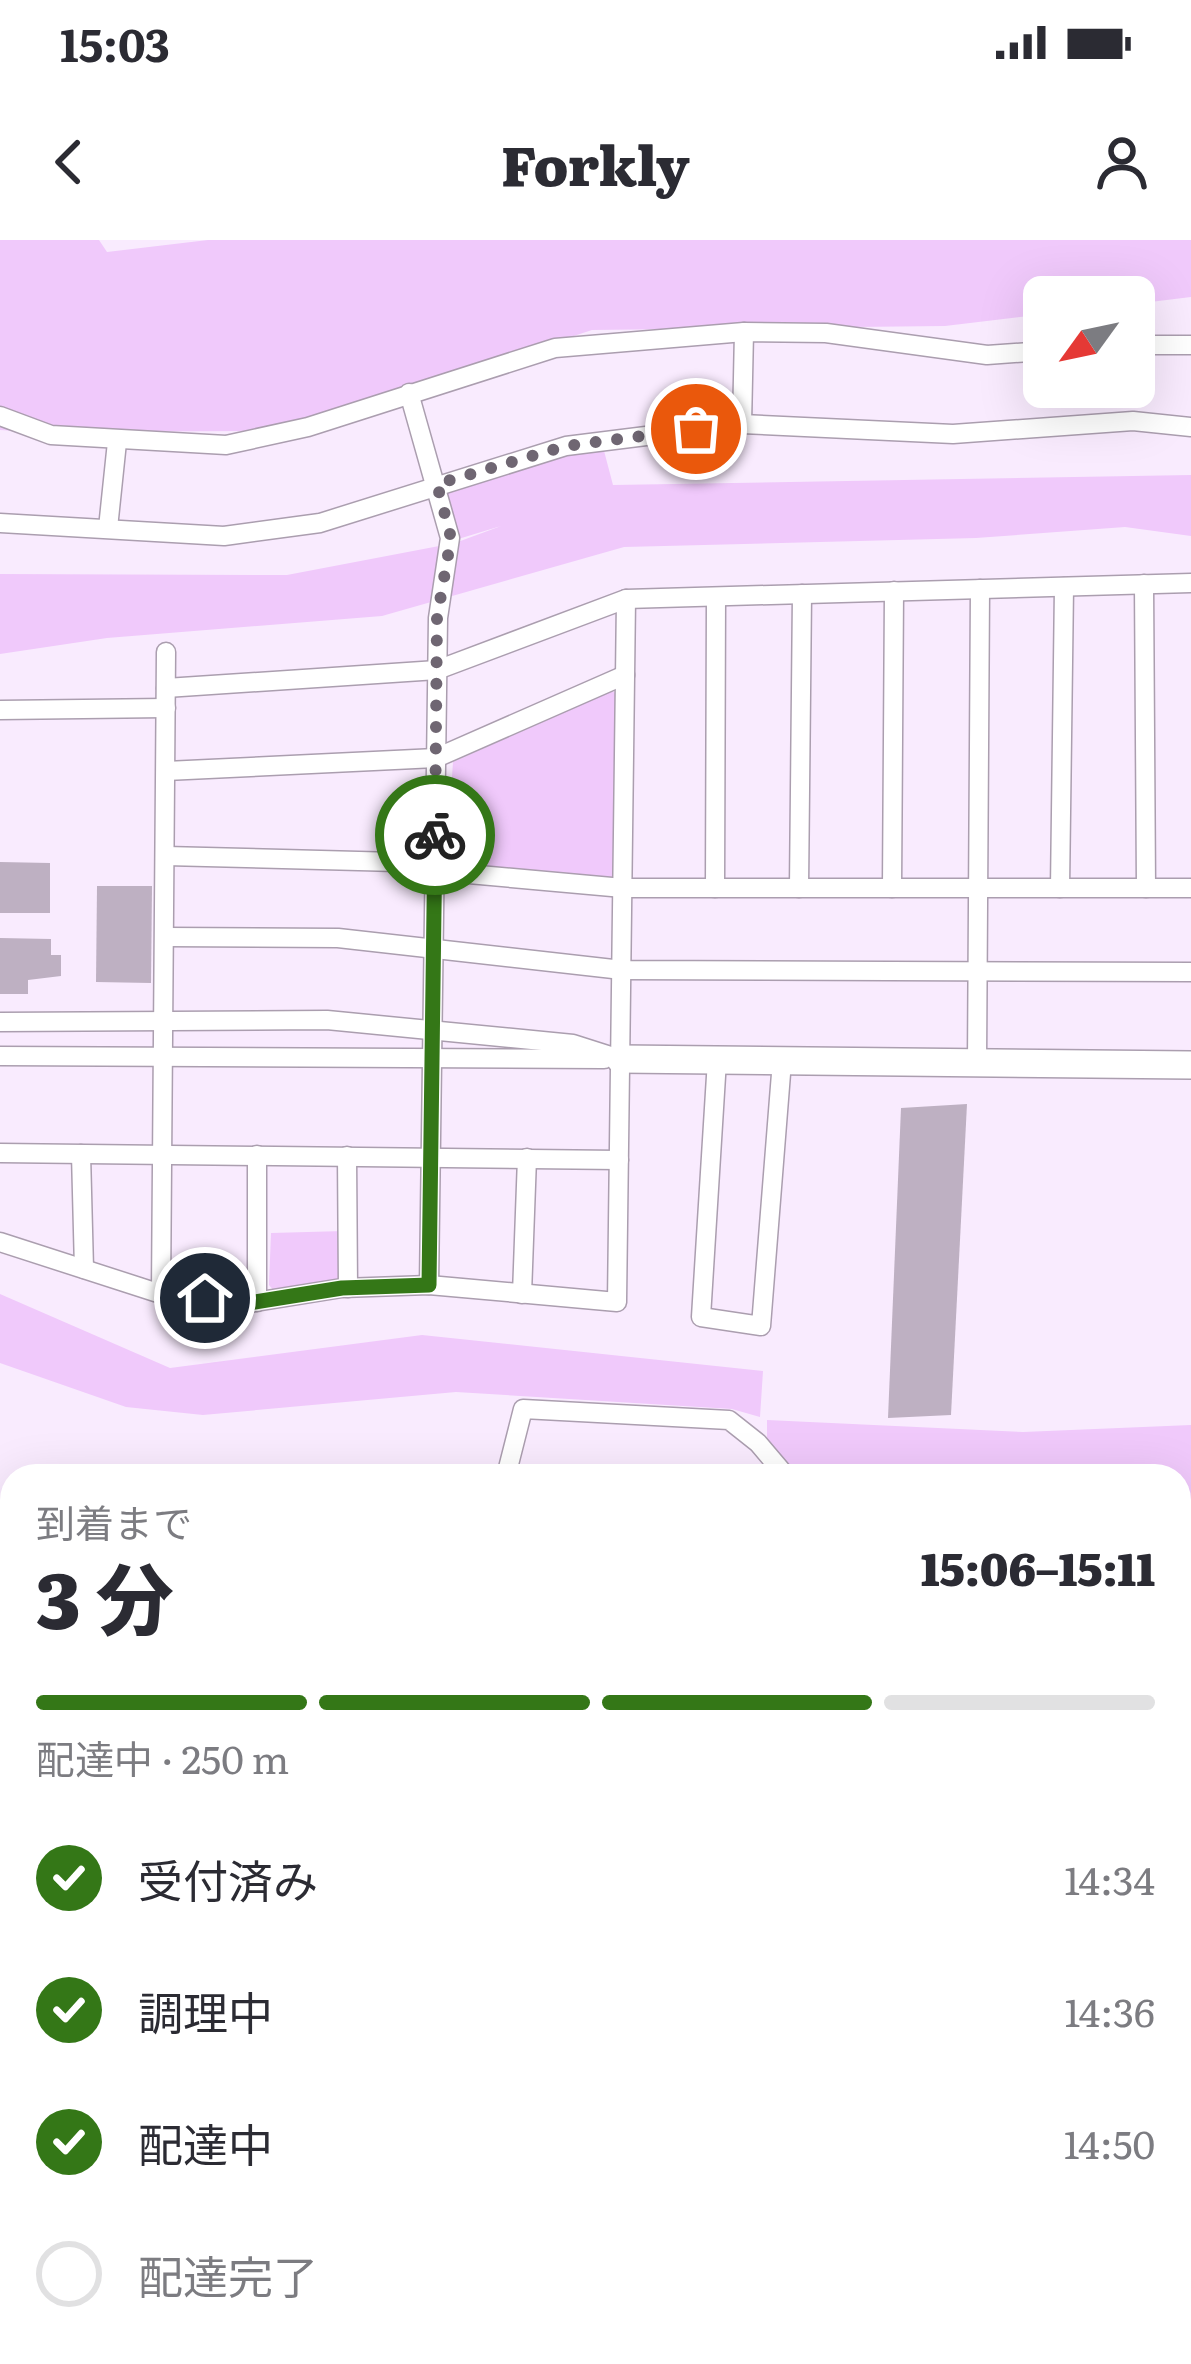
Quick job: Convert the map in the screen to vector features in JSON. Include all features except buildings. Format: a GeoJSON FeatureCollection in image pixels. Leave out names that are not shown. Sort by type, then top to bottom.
{"type":"FeatureCollection","features":[{"type":"Feature","properties":{"kind":"street"},"geometry":{"type":"LineString","coordinates":[[742,424],[744,332]]}},
{"type":"Feature","properties":{"kind":"street"},"geometry":{"type":"LineString","coordinates":[[0,416],[51,435],[226,445],[308,427],[555,348],[744,332],[826,333],[987,355],[1023,352]]}},
{"type":"Feature","properties":{"kind":"street"},"geometry":{"type":"LineString","coordinates":[[1155,345],[1191,344]]}},
{"type":"Feature","properties":{"kind":"street"},"geometry":{"type":"LineString","coordinates":[[409,393],[451,538],[437,618],[429,1285]]}},
{"type":"Feature","properties":{"kind":"street"},"geometry":{"type":"LineString","coordinates":[[0,523],[224,536],[320,523],[566,446],[742,424],[953,434],[1133,421],[1191,427]]}},
{"type":"Feature","properties":{"kind":"street"},"geometry":{"type":"LineString","coordinates":[[108,528],[117,442]]}},
{"type":"Feature","properties":{"kind":"street"},"geometry":{"type":"LineString","coordinates":[[166,688],[437,670],[626,599],[1191,583]]}},
{"type":"Feature","properties":{"kind":"street"},"geometry":{"type":"LineString","coordinates":[[1144,584],[1146,888]]}},
{"type":"Feature","properties":{"kind":"street"},"geometry":{"type":"LineString","coordinates":[[1060,888],[1064,586]]}},
{"type":"Feature","properties":{"kind":"street"},"geometry":{"type":"LineString","coordinates":[[976,1063],[980,589]]}},
{"type":"Feature","properties":{"kind":"street"},"geometry":{"type":"LineString","coordinates":[[892,888],[894,591]]}},
{"type":"Feature","properties":{"kind":"street"},"geometry":{"type":"LineString","coordinates":[[799,888],[802,594]]}},
{"type":"Feature","properties":{"kind":"street"},"geometry":{"type":"LineString","coordinates":[[715,888],[716,597]]}},
{"type":"Feature","properties":{"kind":"street"},"geometry":{"type":"LineString","coordinates":[[0,1242],[161,1294],[257,1302],[348,1288],[429,1285],[617,1302],[626,599]]}},
{"type":"Feature","properties":{"kind":"street"},"geometry":{"type":"LineString","coordinates":[[161,1294],[166,652]]}},
{"type":"Feature","properties":{"kind":"street"},"geometry":{"type":"LineString","coordinates":[[166,771],[436,758],[625,675]]}},
{"type":"Feature","properties":{"kind":"street"},"geometry":{"type":"LineString","coordinates":[[0,710],[166,709]]}},
{"type":"Feature","properties":{"kind":"street"},"geometry":{"type":"LineString","coordinates":[[166,856],[435,867],[622,888],[1191,888]]}},
{"type":"Feature","properties":{"kind":"street"},"geometry":{"type":"LineString","coordinates":[[166,938],[338,938],[622,970],[1191,972]]}},
{"type":"Feature","properties":{"kind":"street"},"geometry":{"type":"LineString","coordinates":[[0,1022],[327,1020],[573,1044],[620,1059]]}},
{"type":"Feature","properties":{"kind":"street"},"geometry":{"type":"LineString","coordinates":[[0,1056],[1191,1065]]}},
{"type":"Feature","properties":{"kind":"street"},"geometry":{"type":"LineString","coordinates":[[717,1060],[701,1316],[761,1326],[782,1061]]}},
{"type":"Feature","properties":{"kind":"street"},"geometry":{"type":"LineString","coordinates":[[0,1153],[619,1160]]}},
{"type":"Feature","properties":{"kind":"street"},"geometry":{"type":"LineString","coordinates":[[82,1154],[84,1269]]}},
{"type":"Feature","properties":{"kind":"street"},"geometry":{"type":"LineString","coordinates":[[257,1155],[257,1302]]}},
{"type":"Feature","properties":{"kind":"street"},"geometry":{"type":"LineString","coordinates":[[347,1156],[348,1288]]}},
{"type":"Feature","properties":{"kind":"street"},"geometry":{"type":"LineString","coordinates":[[522,1294],[526,1158]]}},
{"type":"Feature","properties":{"kind":"street"},"geometry":{"type":"LineString","coordinates":[[509,1464],[523,1409],[729,1420],[776,1464]]}},
{"type":"Feature","properties":{"kind":"shaded area"},"geometry":{"type":"Polygon","coordinates":[[[0,240],[99,240],[107,252],[208,240],[1191,240],[1191,297],[1155,301],[1155,276],[1023,276],[1023,317],[945,326],[592,330],[283,431],[0,430],[0,240]]]}},
{"type":"Feature","properties":{"kind":"shaded area"},"geometry":{"type":"Polygon","coordinates":[[[603,447],[613,485],[1191,475],[1191,536],[1125,527],[976,538],[624,547],[382,616],[107,638],[0,654],[0,574],[287,575],[455,543],[501,526],[455,540],[444,495],[448,486],[603,447]]]}},
{"type":"Feature","properties":{"kind":"shaded area"},"geometry":{"type":"Polygon","coordinates":[[[612,691],[622,697],[621,873],[611,881],[457,864],[447,852],[453,762],[612,691]]]}},
{"type":"Feature","properties":{"kind":"shaded area"},"geometry":{"type":"Polygon","coordinates":[[[344,1231],[344,1276],[336,1285],[275,1292],[269,1285],[271,1233],[344,1231]]]}},
{"type":"Feature","properties":{"kind":"shaded area"},"geometry":{"type":"Polygon","coordinates":[[[0,1294],[170,1368],[422,1335],[763,1371],[760,1417],[732,1409],[456,1392],[203,1415],[126,1407],[0,1363],[0,1294]]]}},
{"type":"Feature","properties":{"kind":"shaded area"},"geometry":{"type":"Polygon","coordinates":[[[767,1420],[1023,1432],[1191,1425],[1191,1464],[767,1464],[767,1420]]]}},
{"type":"Feature","properties":{"kind":"way so far"},"geometry":{"type":"LineString","coordinates":[[435,835],[437,618],[451,538],[437,484],[566,446],[696,429]]}},
{"type":"Feature","properties":{"kind":"route"},"geometry":{"type":"LineString","coordinates":[[205,1298],[249,1303],[342,1288],[429,1285],[435,835]]}}]}
